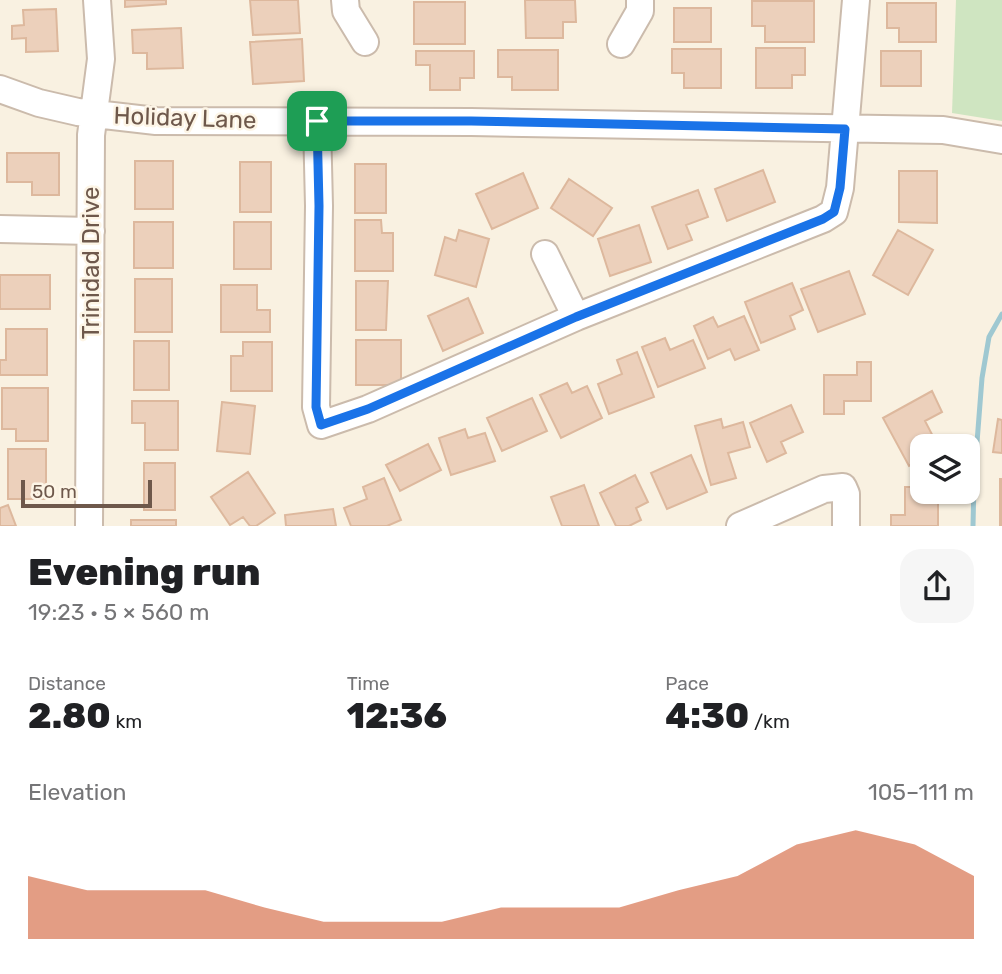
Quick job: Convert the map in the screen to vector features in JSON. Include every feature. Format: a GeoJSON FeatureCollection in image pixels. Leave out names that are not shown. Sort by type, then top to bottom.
{"type":"FeatureCollection","features":[{"type":"Feature","properties":{"kind":"street","name":"Trinidad Drive"},"geometry":{"type":"LineString","coordinates":[[89,526],[92,135],[101,60],[97,0]]}},
{"type":"Feature","properties":{"kind":"street"},"geometry":{"type":"LineString","coordinates":[[345,0],[346,11],[365,42]]}},
{"type":"Feature","properties":{"kind":"street"},"geometry":{"type":"LineString","coordinates":[[621,44],[640,11],[640,0]]}},
{"type":"Feature","properties":{"kind":"street"},"geometry":{"type":"LineString","coordinates":[[317,121],[319,206],[316,407],[321,425],[368,409],[576,317],[823,219],[834,212],[840,188],[856,0]]}},
{"type":"Feature","properties":{"kind":"street","name":"Holiday Lane"},"geometry":{"type":"LineString","coordinates":[[0,89],[39,103],[94,114],[156,121],[471,121],[943,130],[1002,140]]}},
{"type":"Feature","properties":{"kind":"street"},"geometry":{"type":"LineString","coordinates":[[0,229],[91,231]]}},
{"type":"Feature","properties":{"kind":"street"},"geometry":{"type":"LineString","coordinates":[[545,254],[576,317]]}},
{"type":"Feature","properties":{"kind":"street"},"geometry":{"type":"LineString","coordinates":[[740,526],[824,489],[836,487],[843,487],[846,494],[846,526]]}},
{"type":"Feature","properties":{"kind":"green space"},"geometry":{"type":"Polygon","coordinates":[[[956,0],[1002,0],[1002,121],[952,113],[956,0]]]}},
{"type":"Feature","properties":{"kind":"building"},"geometry":{"type":"Polygon","coordinates":[[[125,0],[166,0],[166,4],[125,7],[125,0]]]}},
{"type":"Feature","properties":{"kind":"building"},"geometry":{"type":"Polygon","coordinates":[[[250,0],[298,0],[300,33],[253,35],[250,0]]]}},
{"type":"Feature","properties":{"kind":"building"},"geometry":{"type":"Polygon","coordinates":[[[525,0],[575,0],[576,22],[563,22],[563,38],[526,38],[525,0]]]}},
{"type":"Feature","properties":{"kind":"building"},"geometry":{"type":"Polygon","coordinates":[[[752,1],[814,1],[814,42],[765,42],[765,26],[752,26],[752,1]]]}},
{"type":"Feature","properties":{"kind":"building"},"geometry":{"type":"Polygon","coordinates":[[[414,2],[465,2],[465,44],[414,44],[414,2]]]}},
{"type":"Feature","properties":{"kind":"building"},"geometry":{"type":"Polygon","coordinates":[[[887,3],[936,3],[936,42],[899,42],[899,28],[887,28],[887,3]]]}},
{"type":"Feature","properties":{"kind":"building"},"geometry":{"type":"Polygon","coordinates":[[[674,8],[711,8],[711,42],[674,42],[674,8]]]}},
{"type":"Feature","properties":{"kind":"building"},"geometry":{"type":"Polygon","coordinates":[[[56,9],[58,51],[26,52],[26,38],[12,39],[12,26],[24,25],[23,10],[56,9]]]}},
{"type":"Feature","properties":{"kind":"building"},"geometry":{"type":"Polygon","coordinates":[[[181,28],[183,68],[147,69],[147,53],[133,53],[132,30],[181,28]]]}},
{"type":"Feature","properties":{"kind":"building"},"geometry":{"type":"Polygon","coordinates":[[[302,39],[304,81],[253,84],[250,42],[302,39]]]}},
{"type":"Feature","properties":{"kind":"building"},"geometry":{"type":"Polygon","coordinates":[[[756,48],[805,48],[805,75],[792,75],[792,88],[756,88],[756,48]]]}},
{"type":"Feature","properties":{"kind":"building"},"geometry":{"type":"Polygon","coordinates":[[[672,49],[721,49],[721,88],[684,88],[684,73],[672,73],[672,49]]]}},
{"type":"Feature","properties":{"kind":"building"},"geometry":{"type":"Polygon","coordinates":[[[498,50],[558,50],[558,90],[512,90],[512,77],[498,77],[498,50]]]}},
{"type":"Feature","properties":{"kind":"building"},"geometry":{"type":"Polygon","coordinates":[[[416,51],[474,51],[474,78],[460,78],[460,90],[430,90],[430,65],[416,65],[416,51]]]}},
{"type":"Feature","properties":{"kind":"building"},"geometry":{"type":"Polygon","coordinates":[[[881,51],[921,51],[921,86],[881,86],[881,51]]]}},
{"type":"Feature","properties":{"kind":"building"},"geometry":{"type":"Polygon","coordinates":[[[7,153],[59,153],[59,195],[32,195],[32,182],[7,182],[7,153]]]}},
{"type":"Feature","properties":{"kind":"building"},"geometry":{"type":"Polygon","coordinates":[[[135,161],[173,161],[173,209],[135,209],[135,161]]]}},
{"type":"Feature","properties":{"kind":"building"},"geometry":{"type":"Polygon","coordinates":[[[240,162],[271,162],[271,212],[240,212],[240,162]]]}},
{"type":"Feature","properties":{"kind":"building"},"geometry":{"type":"Polygon","coordinates":[[[355,164],[386,164],[386,213],[355,213],[355,164]]]}},
{"type":"Feature","properties":{"kind":"building"},"geometry":{"type":"Polygon","coordinates":[[[763,170],[775,202],[727,221],[715,189],[763,170]]]}},
{"type":"Feature","properties":{"kind":"building"},"geometry":{"type":"Polygon","coordinates":[[[899,171],[937,171],[937,223],[899,222],[899,171]]]}},
{"type":"Feature","properties":{"kind":"building"},"geometry":{"type":"Polygon","coordinates":[[[523,173],[538,208],[492,229],[476,194],[523,173]]]}},
{"type":"Feature","properties":{"kind":"building"},"geometry":{"type":"Polygon","coordinates":[[[569,179],[612,208],[593,236],[551,208],[569,179]]]}},
{"type":"Feature","properties":{"kind":"building"},"geometry":{"type":"Polygon","coordinates":[[[698,190],[708,217],[686,225],[692,240],[668,249],[652,207],[698,190]]]}},
{"type":"Feature","properties":{"kind":"building"},"geometry":{"type":"Polygon","coordinates":[[[355,220],[381,220],[382,233],[393,233],[393,271],[355,271],[355,220]]]}},
{"type":"Feature","properties":{"kind":"building"},"geometry":{"type":"Polygon","coordinates":[[[134,222],[173,222],[173,268],[134,268],[134,222]]]}},
{"type":"Feature","properties":{"kind":"building"},"geometry":{"type":"Polygon","coordinates":[[[234,222],[271,222],[271,269],[234,269],[234,222]]]}},
{"type":"Feature","properties":{"kind":"building"},"geometry":{"type":"Polygon","coordinates":[[[639,225],[651,262],[610,276],[598,239],[639,225]]]}},
{"type":"Feature","properties":{"kind":"building"},"geometry":{"type":"Polygon","coordinates":[[[459,230],[489,239],[476,287],[435,275],[445,237],[456,241],[459,230]]]}},
{"type":"Feature","properties":{"kind":"building"},"geometry":{"type":"Polygon","coordinates":[[[898,230],[933,250],[908,295],[873,275],[898,230]]]}},
{"type":"Feature","properties":{"kind":"building"},"geometry":{"type":"Polygon","coordinates":[[[849,271],[865,314],[818,332],[801,289],[849,271]]]}},
{"type":"Feature","properties":{"kind":"building"},"geometry":{"type":"Polygon","coordinates":[[[0,275],[50,275],[50,309],[0,309],[0,275]]]}},
{"type":"Feature","properties":{"kind":"building"},"geometry":{"type":"Polygon","coordinates":[[[135,279],[172,279],[172,332],[135,332],[135,279]]]}},
{"type":"Feature","properties":{"kind":"building"},"geometry":{"type":"Polygon","coordinates":[[[356,281],[388,281],[386,330],[356,330],[356,281]]]}},
{"type":"Feature","properties":{"kind":"building"},"geometry":{"type":"Polygon","coordinates":[[[792,283],[803,310],[790,316],[795,329],[761,343],[745,302],[792,283]]]}},
{"type":"Feature","properties":{"kind":"building"},"geometry":{"type":"Polygon","coordinates":[[[221,285],[257,285],[257,310],[270,310],[270,332],[221,332],[221,285]]]}},
{"type":"Feature","properties":{"kind":"building"},"geometry":{"type":"Polygon","coordinates":[[[468,298],[483,333],[443,351],[428,316],[468,298]]]}},
{"type":"Feature","properties":{"kind":"building"},"geometry":{"type":"Polygon","coordinates":[[[744,316],[759,350],[735,360],[730,349],[708,359],[694,326],[713,317],[718,327],[744,316]]]}},
{"type":"Feature","properties":{"kind":"building"},"geometry":{"type":"Polygon","coordinates":[[[6,329],[47,329],[47,375],[0,375],[0,360],[6,360],[6,329]]]}},
{"type":"Feature","properties":{"kind":"building"},"geometry":{"type":"Polygon","coordinates":[[[665,338],[670,350],[693,340],[705,368],[658,387],[642,347],[665,338]]]}},
{"type":"Feature","properties":{"kind":"building"},"geometry":{"type":"Polygon","coordinates":[[[356,340],[401,340],[401,385],[356,385],[356,340]]]}},
{"type":"Feature","properties":{"kind":"building"},"geometry":{"type":"Polygon","coordinates":[[[134,341],[169,341],[169,390],[134,390],[134,341]]]}},
{"type":"Feature","properties":{"kind":"building"},"geometry":{"type":"Polygon","coordinates":[[[243,342],[272,342],[272,391],[231,391],[231,356],[243,356],[243,342]]]}},
{"type":"Feature","properties":{"kind":"building"},"geometry":{"type":"Polygon","coordinates":[[[637,352],[654,397],[609,414],[598,384],[622,374],[617,360],[637,352]]]}},
{"type":"Feature","properties":{"kind":"building"},"geometry":{"type":"Polygon","coordinates":[[[857,362],[871,362],[871,401],[844,401],[844,414],[824,414],[824,375],[857,375],[857,362]]]}},
{"type":"Feature","properties":{"kind":"building"},"geometry":{"type":"Polygon","coordinates":[[[567,383],[572,393],[587,386],[602,418],[561,438],[540,395],[567,383]]]}},
{"type":"Feature","properties":{"kind":"building"},"geometry":{"type":"Polygon","coordinates":[[[2,388],[48,388],[48,441],[16,441],[16,429],[2,429],[2,388]]]}},
{"type":"Feature","properties":{"kind":"building"},"geometry":{"type":"Polygon","coordinates":[[[932,391],[942,412],[925,421],[932,434],[910,434],[909,466],[883,418],[932,391]]]}},
{"type":"Feature","properties":{"kind":"building"},"geometry":{"type":"Polygon","coordinates":[[[532,398],[547,431],[502,451],[487,418],[532,398]]]}},
{"type":"Feature","properties":{"kind":"building"},"geometry":{"type":"Polygon","coordinates":[[[132,401],[178,401],[178,450],[145,450],[145,423],[132,423],[132,401]]]}},
{"type":"Feature","properties":{"kind":"building"},"geometry":{"type":"Polygon","coordinates":[[[222,402],[255,406],[250,454],[217,451],[222,402]]]}},
{"type":"Feature","properties":{"kind":"building"},"geometry":{"type":"Polygon","coordinates":[[[791,405],[803,432],[781,442],[786,453],[767,462],[750,423],[791,405]]]}},
{"type":"Feature","properties":{"kind":"building"},"geometry":{"type":"Polygon","coordinates":[[[721,419],[723,428],[743,422],[750,447],[728,453],[736,478],[711,485],[695,426],[721,419]]]}},
{"type":"Feature","properties":{"kind":"building"},"geometry":{"type":"Polygon","coordinates":[[[998,419],[1002,420],[1002,453],[993,452],[998,419]]]}},
{"type":"Feature","properties":{"kind":"building"},"geometry":{"type":"Polygon","coordinates":[[[465,429],[468,438],[485,433],[495,461],[451,475],[439,438],[465,429]]]}},
{"type":"Feature","properties":{"kind":"building"},"geometry":{"type":"Polygon","coordinates":[[[428,444],[441,470],[400,491],[386,465],[428,444]]]}},
{"type":"Feature","properties":{"kind":"building"},"geometry":{"type":"Polygon","coordinates":[[[8,449],[46,449],[46,499],[8,499],[8,449]]]}},
{"type":"Feature","properties":{"kind":"building"},"geometry":{"type":"Polygon","coordinates":[[[691,455],[707,492],[667,509],[651,473],[691,455]]]}},
{"type":"Feature","properties":{"kind":"building"},"geometry":{"type":"Polygon","coordinates":[[[144,463],[175,463],[175,510],[144,510],[144,463]]]}},
{"type":"Feature","properties":{"kind":"building"},"geometry":{"type":"Polygon","coordinates":[[[248,472],[275,513],[256,526],[250,526],[243,517],[230,525],[211,497],[248,472]]]}},
{"type":"Feature","properties":{"kind":"building"},"geometry":{"type":"Polygon","coordinates":[[[635,475],[648,502],[636,508],[641,520],[629,526],[616,526],[600,493],[635,475]]]}},
{"type":"Feature","properties":{"kind":"building"},"geometry":{"type":"Polygon","coordinates":[[[384,478],[401,520],[387,526],[351,526],[344,508],[367,499],[363,487],[384,478]]]}},
{"type":"Feature","properties":{"kind":"building"},"geometry":{"type":"Polygon","coordinates":[[[1002,479],[1002,525],[1000,525],[1002,479]]]}},
{"type":"Feature","properties":{"kind":"building"},"geometry":{"type":"Polygon","coordinates":[[[584,485],[599,526],[562,526],[551,497],[584,485]]]}},
{"type":"Feature","properties":{"kind":"building"},"geometry":{"type":"Polygon","coordinates":[[[905,487],[910,487],[910,504],[938,504],[938,526],[891,526],[891,515],[905,515],[905,487]]]}},
{"type":"Feature","properties":{"kind":"building"},"geometry":{"type":"Polygon","coordinates":[[[8,505],[16,526],[0,526],[0,508],[8,505]]]}},
{"type":"Feature","properties":{"kind":"building"},"geometry":{"type":"Polygon","coordinates":[[[333,509],[336,526],[286,526],[285,515],[333,509]]]}},
{"type":"Feature","properties":{"kind":"building"},"geometry":{"type":"Polygon","coordinates":[[[131,520],[176,520],[176,526],[131,526],[131,520]]]}},
{"type":"Feature","properties":{"kind":"waterway"},"geometry":{"type":"LineString","coordinates":[[973,526],[982,378],[989,337],[1002,314]]}},
{"type":"Feature","properties":{"kind":"route"},"geometry":{"type":"LineString","coordinates":[[317,121],[471,121],[845,129],[840,188],[834,212],[823,219],[576,317],[368,409],[321,425],[316,407],[319,206],[317,121]]}}]}
